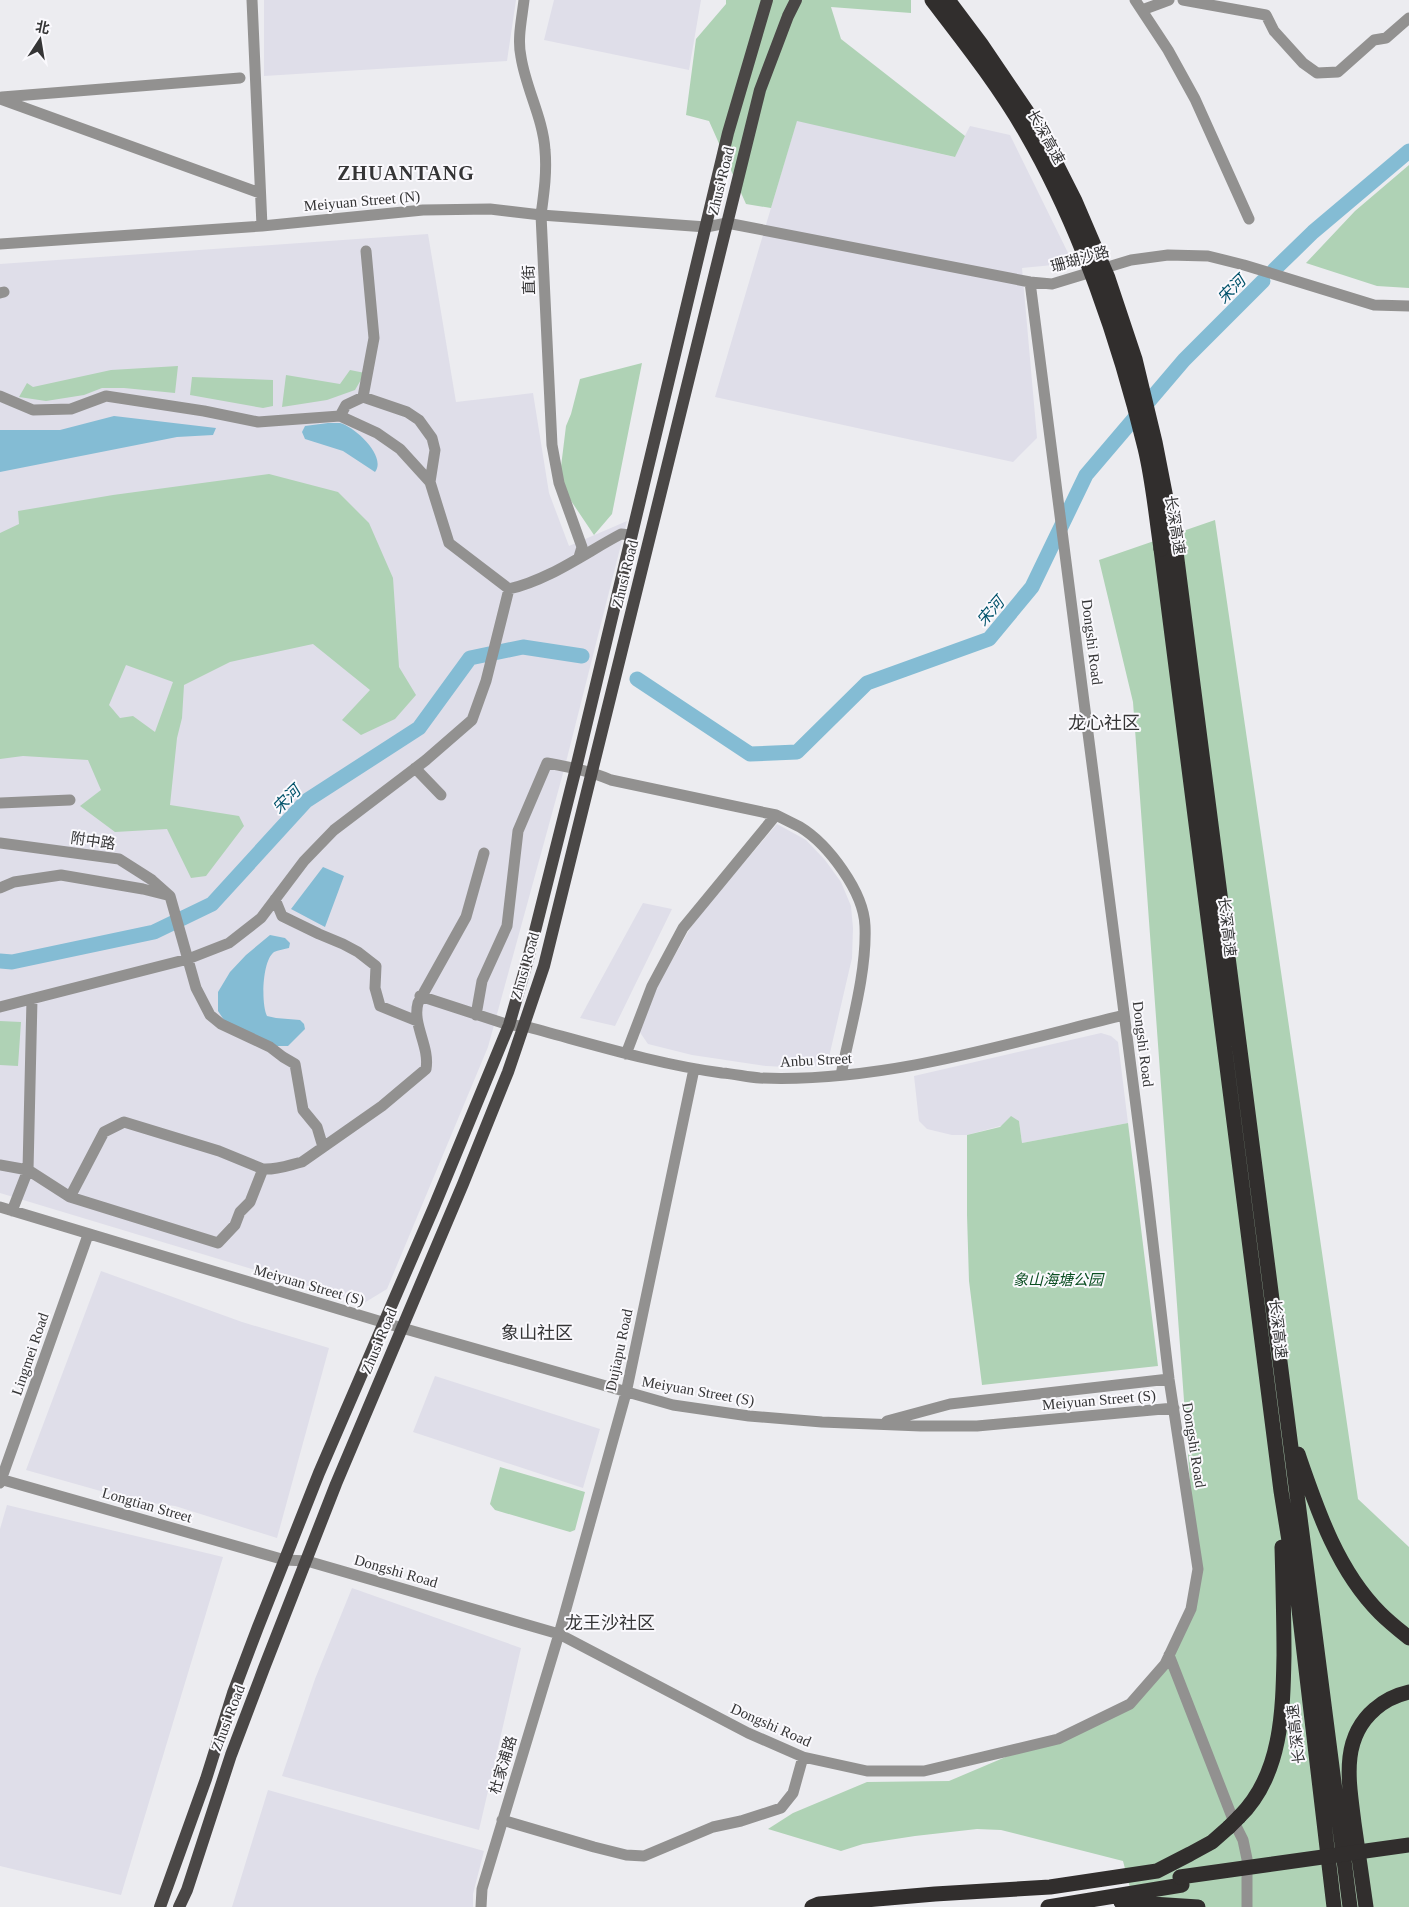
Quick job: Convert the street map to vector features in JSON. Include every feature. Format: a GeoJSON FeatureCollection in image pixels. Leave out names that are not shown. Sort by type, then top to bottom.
{"type":"FeatureCollection","features":[{"type":"Feature","properties":{"kind":"highway","name":"长深高速"},"geometry":{"type":"LineString","coordinates":[[932,0],[971,51],[1026,133],[1063,204],[1098,293],[1122,369],[1145,449],[1168,546],[1288,1424],[1350,1907]]}},
{"type":"Feature","properties":{"kind":"highway","name":"长深高速"},"geometry":{"type":"LineString","coordinates":[[948,0],[981,44],[1038,128],[1075,201],[1108,278],[1135,359],[1155,442],[1281,1491],[1296,1584],[1334,1907]]}},
{"type":"Feature","properties":{"kind":"highway"},"geometry":{"type":"LineString","coordinates":[[1288,1424],[1315,1502],[1334,1546],[1356,1583],[1379,1612],[1409,1638]]}},
{"type":"Feature","properties":{"kind":"highway"},"geometry":{"type":"LineString","coordinates":[[812,1907],[819,1904],[1050,1886],[1157,1871],[1212,1842],[1234,1822],[1261,1787],[1272,1761],[1278,1738],[1282,1711],[1284,1618],[1281,1491]]}},
{"type":"Feature","properties":{"kind":"highway"},"geometry":{"type":"LineString","coordinates":[[1366,1907],[1349,1783],[1350,1748],[1355,1733],[1368,1714],[1397,1694],[1409,1692]]}},
{"type":"Feature","properties":{"kind":"highway"},"geometry":{"type":"LineString","coordinates":[[1048,1907],[1181,1881],[1409,1845]]}},
{"type":"Feature","properties":{"kind":"highway"},"geometry":{"type":"LineString","coordinates":[[1050,1886],[1123,1887],[1409,1854]]}},
{"type":"Feature","properties":{"kind":"highway"},"geometry":{"type":"LineString","coordinates":[[1084,1901],[1137,1902],[1198,1907]]}},
{"type":"Feature","properties":{"kind":"main road","name":"Zhusi Road"},"geometry":{"type":"LineString","coordinates":[[160,1907],[206,1779],[233,1693],[319,1473],[434,1207],[509,1025],[531,950],[576,768],[728,133],[767,0]]}},
{"type":"Feature","properties":{"kind":"main road","name":"Zhusi Road"},"geometry":{"type":"LineString","coordinates":[[179,1907],[187,1890],[230,1755],[336,1484],[467,1175],[524,1026],[544,966],[760,90],[796,0]]}},
{"type":"Feature","properties":{"kind":"street"},"geometry":{"type":"LineString","coordinates":[[252,0],[262,226]]}},
{"type":"Feature","properties":{"kind":"street","name":"直街"},"geometry":{"type":"LineString","coordinates":[[524,0],[520,31],[521,57],[543,134],[545,150],[546,183],[541,215],[552,445],[559,483],[582,546],[579,557]]}},
{"type":"Feature","properties":{"kind":"street"},"geometry":{"type":"LineString","coordinates":[[1169,0],[1139,5],[1196,99],[1249,219]]}},
{"type":"Feature","properties":{"kind":"street"},"geometry":{"type":"LineString","coordinates":[[1183,0],[1266,15],[1274,31],[1303,63],[1317,73],[1338,72],[1374,40],[1386,38],[1409,18]]}},
{"type":"Feature","properties":{"kind":"street"},"geometry":{"type":"LineString","coordinates":[[0,98],[240,78]]}},
{"type":"Feature","properties":{"kind":"street"},"geometry":{"type":"LineString","coordinates":[[0,98],[260,193]]}},
{"type":"Feature","properties":{"kind":"street","name":"Meiyuan Street (N)"},"geometry":{"type":"LineString","coordinates":[[0,244],[262,226],[423,210],[490,209],[541,215],[706,227],[727,223]]}},
{"type":"Feature","properties":{"kind":"street","name":"珊瑚沙路"},"geometry":{"type":"LineString","coordinates":[[727,223],[1030,282],[1052,284],[1131,260],[1168,255],[1208,256],[1244,264],[1374,305],[1409,306]]}},
{"type":"Feature","properties":{"kind":"street"},"geometry":{"type":"LineString","coordinates":[[363,397],[374,338],[366,251]]}},
{"type":"Feature","properties":{"kind":"street","name":"Dongshi Road"},"geometry":{"type":"LineString","coordinates":[[285,1560],[306,1561],[559,1634],[748,1733],[803,1757],[867,1771],[924,1771],[1058,1739],[1130,1704],[1165,1664],[1191,1609],[1198,1569],[1169,1379],[1030,282]]}},
{"type":"Feature","properties":{"kind":"street"},"geometry":{"type":"LineString","coordinates":[[0,396],[33,410],[71,409],[106,396],[204,411],[258,422],[340,416],[368,428],[400,449],[430,482],[449,543],[509,589]]}},
{"type":"Feature","properties":{"kind":"street"},"geometry":{"type":"LineString","coordinates":[[340,416],[346,405],[363,397],[407,412],[419,420],[432,438],[435,450],[430,482]]}},
{"type":"Feature","properties":{"kind":"street"},"geometry":{"type":"LineString","coordinates":[[509,589],[527,585],[545,577],[621,534],[631,535]]}},
{"type":"Feature","properties":{"kind":"street"},"geometry":{"type":"LineString","coordinates":[[0,1007],[188,959],[229,943],[261,918],[304,861],[334,830],[415,768],[472,720],[486,680],[509,589]]}},
{"type":"Feature","properties":{"kind":"street"},"geometry":{"type":"LineString","coordinates":[[476,1015],[482,981],[507,926],[518,831],[547,763],[592,772],[611,780],[776,815],[801,828],[825,848],[844,874],[860,903],[865,925],[863,965],[841,1075]]}},
{"type":"Feature","properties":{"kind":"street"},"geometry":{"type":"LineString","coordinates":[[415,768],[441,795]]}},
{"type":"Feature","properties":{"kind":"street"},"geometry":{"type":"LineString","coordinates":[[0,803],[70,800]]}},
{"type":"Feature","properties":{"kind":"street"},"geometry":{"type":"LineString","coordinates":[[626,1054],[652,986],[683,928],[776,815]]}},
{"type":"Feature","properties":{"kind":"street","name":"附中路"},"geometry":{"type":"LineString","coordinates":[[0,843],[119,859],[152,880],[170,896]]}},
{"type":"Feature","properties":{"kind":"street"},"geometry":{"type":"LineString","coordinates":[[70,1197],[104,1132],[124,1122],[220,1151],[263,1169],[274,1170],[302,1162],[382,1106],[426,1069],[425,1051],[417,1021],[416,1009],[420,996],[466,917],[484,853]]}},
{"type":"Feature","properties":{"kind":"street"},"geometry":{"type":"LineString","coordinates":[[0,888],[14,882],[61,875],[143,889],[170,896],[196,988],[210,1015],[221,1024],[270,1047],[296,1064],[303,1110],[317,1127],[323,1147]]}},
{"type":"Feature","properties":{"kind":"street"},"geometry":{"type":"LineString","coordinates":[[275,899],[282,916],[343,944],[358,952],[376,966],[375,988],[380,1006],[417,1021]]}},
{"type":"Feature","properties":{"kind":"street","name":"Anbu Street"},"geometry":{"type":"LineString","coordinates":[[420,996],[509,1025],[524,1026],[626,1054],[694,1069],[760,1078],[841,1075],[945,1060],[1124,1015]]}},
{"type":"Feature","properties":{"kind":"street"},"geometry":{"type":"LineString","coordinates":[[12,1211],[28,1170],[32,999]]}},
{"type":"Feature","properties":{"kind":"street","name":"Dujiapu Road"},"geometry":{"type":"LineString","coordinates":[[559,1634],[626,1393],[694,1069]]}},
{"type":"Feature","properties":{"kind":"street"},"geometry":{"type":"LineString","coordinates":[[0,1165],[28,1170],[70,1197],[218,1243],[235,1225],[240,1212],[250,1202],[263,1169]]}},
{"type":"Feature","properties":{"kind":"street","name":"Meiyuan Street (S)"},"geometry":{"type":"LineString","coordinates":[[0,1208],[402,1328],[673,1405],[749,1416],[822,1422],[921,1426],[977,1426],[1174,1408]]}},
{"type":"Feature","properties":{"kind":"street","name":"Lingmei Road"},"geometry":{"type":"LineString","coordinates":[[0,1480],[88,1235]]}},
{"type":"Feature","properties":{"kind":"street","name":"Meiyuan Street (S)"},"geometry":{"type":"LineString","coordinates":[[878,1423],[950,1404],[1169,1379]]}},
{"type":"Feature","properties":{"kind":"street","name":"Longtian Street"},"geometry":{"type":"LineString","coordinates":[[0,1480],[285,1560]]}},
{"type":"Feature","properties":{"kind":"street","name":"杜家浦路"},"geometry":{"type":"LineString","coordinates":[[481,1907],[482,1889],[559,1634]]}},
{"type":"Feature","properties":{"kind":"street"},"geometry":{"type":"LineString","coordinates":[[1169,1655],[1234,1822],[1243,1840],[1247,1859],[1247,1907]]}},
{"type":"Feature","properties":{"kind":"street"},"geometry":{"type":"LineString","coordinates":[[502,1820],[594,1847],[626,1855],[644,1856],[713,1827],[741,1821],[781,1808],[793,1793],[803,1757]]}},
{"type":"Feature","properties":{"kind":"shaded area"},"geometry":{"type":"Polygon","coordinates":[[[264,0],[516,0],[507,61],[264,76],[264,0]]]}},
{"type":"Feature","properties":{"kind":"shaded area"},"geometry":{"type":"Polygon","coordinates":[[[554,0],[701,0],[689,70],[544,40],[554,0]]]}},
{"type":"Feature","properties":{"kind":"shaded area"},"geometry":{"type":"Polygon","coordinates":[[[797,120],[954,157],[970,126],[1010,135],[1073,263],[1022,268],[1037,438],[1013,462],[715,397],[797,120]]]}},
{"type":"Feature","properties":{"kind":"shaded area"},"geometry":{"type":"Polygon","coordinates":[[[428,234],[456,402],[533,393],[549,493],[569,546],[627,521],[565,766],[488,1047],[387,1289],[364,1303],[0,1193],[0,264],[428,234]]]}},
{"type":"Feature","properties":{"kind":"shaded area"},"geometry":{"type":"Polygon","coordinates":[[[777,824],[806,840],[825,860],[841,882],[851,906],[853,928],[852,958],[829,1057],[822,1065],[809,1068],[766,1066],[692,1055],[648,1044],[639,1031],[657,986],[691,927],[777,824]]]}},
{"type":"Feature","properties":{"kind":"shaded area"},"geometry":{"type":"Polygon","coordinates":[[[643,903],[672,909],[615,1026],[580,1018],[643,903]]]}},
{"type":"Feature","properties":{"kind":"shaded area"},"geometry":{"type":"Polygon","coordinates":[[[1101,1033],[1111,1036],[1118,1042],[1128,1123],[1022,1143],[1019,1121],[967,1135],[952,1135],[927,1129],[919,1121],[914,1076],[1101,1033]]]}},
{"type":"Feature","properties":{"kind":"shaded area"},"geometry":{"type":"Polygon","coordinates":[[[101,1271],[242,1322],[329,1348],[277,1538],[175,1506],[136,1501],[26,1470],[101,1271]]]}},
{"type":"Feature","properties":{"kind":"shaded area"},"geometry":{"type":"Polygon","coordinates":[[[435,1376],[600,1429],[583,1488],[413,1432],[435,1376]]]}},
{"type":"Feature","properties":{"kind":"shaded area"},"geometry":{"type":"Polygon","coordinates":[[[7,1505],[223,1557],[121,1895],[0,1866],[0,1529],[7,1505]]]}},
{"type":"Feature","properties":{"kind":"shaded area"},"geometry":{"type":"Polygon","coordinates":[[[352,1588],[521,1648],[479,1830],[282,1776],[315,1679],[352,1588]]]}},
{"type":"Feature","properties":{"kind":"shaded area"},"geometry":{"type":"Polygon","coordinates":[[[268,1790],[484,1851],[473,1894],[473,1907],[232,1907],[268,1790]]]}},
{"type":"Feature","properties":{"kind":"green space"},"geometry":{"type":"Polygon","coordinates":[[[726,0],[911,0],[911,13],[831,7],[841,39],[965,136],[955,157],[797,121],[771,208],[746,204],[709,121],[686,115],[696,39],[726,4],[726,0]]]}},
{"type":"Feature","properties":{"kind":"green space"},"geometry":{"type":"Polygon","coordinates":[[[1409,165],[1409,288],[1377,286],[1306,263],[1355,211],[1409,165]]]}},
{"type":"Feature","properties":{"kind":"green space"},"geometry":{"type":"Polygon","coordinates":[[[642,363],[612,514],[594,535],[559,483],[566,426],[580,379],[642,363]]]}},
{"type":"Feature","properties":{"kind":"green space"},"geometry":{"type":"Polygon","coordinates":[[[178,366],[175,393],[124,388],[102,388],[84,395],[46,401],[19,397],[27,383],[33,387],[111,370],[178,366]]]}},
{"type":"Feature","properties":{"kind":"green space"},"geometry":{"type":"Polygon","coordinates":[[[350,370],[365,373],[355,390],[327,400],[282,407],[286,375],[340,384],[350,370]]]}},
{"type":"Feature","properties":{"kind":"green space"},"geometry":{"type":"Polygon","coordinates":[[[192,377],[273,380],[273,406],[263,408],[190,395],[192,377]]]}},
{"type":"Feature","properties":{"kind":"green space"},"geometry":{"type":"Polygon","coordinates":[[[269,474],[338,492],[369,523],[393,578],[399,667],[416,695],[395,719],[361,735],[342,720],[370,690],[313,644],[230,662],[184,685],[182,718],[177,738],[170,805],[239,816],[244,826],[206,876],[191,878],[167,829],[115,832],[80,806],[101,790],[88,760],[23,756],[0,759],[0,533],[19,524],[18,511],[113,495],[269,474]],[[126,665],[109,705],[120,718],[133,716],[155,732],[173,682],[126,665]]]}},
{"type":"Feature","properties":{"kind":"green space"},"geometry":{"type":"Polygon","coordinates":[[[1215,520],[1358,1499],[1409,1547],[1409,1907],[1135,1907],[1123,1861],[1001,1830],[977,1829],[915,1836],[863,1844],[841,1851],[768,1829],[793,1813],[867,1782],[949,1781],[1130,1704],[1169,1655],[1191,1609],[1195,1551],[1133,702],[1099,560],[1215,520]]]}},
{"type":"Feature","properties":{"kind":"green space"},"geometry":{"type":"Polygon","coordinates":[[[0,1021],[21,1022],[18,1066],[0,1065],[0,1021]]]}},
{"type":"Feature","properties":{"kind":"green space","name":"象山海塘公园"},"geometry":{"type":"Polygon","coordinates":[[[1011,1116],[1019,1121],[1022,1143],[1128,1123],[1158,1366],[982,1385],[969,1281],[967,1135],[1000,1127],[1011,1116]]]}},
{"type":"Feature","properties":{"kind":"green space"},"geometry":{"type":"Polygon","coordinates":[[[500,1467],[585,1492],[575,1530],[570,1532],[495,1510],[490,1504],[500,1467]]]}},
{"type":"Feature","properties":{"kind":"water"},"geometry":{"type":"Polygon","coordinates":[[[114,416],[216,428],[213,435],[177,437],[0,472],[0,430],[60,430],[114,416]]]}},
{"type":"Feature","properties":{"kind":"water"},"geometry":{"type":"Polygon","coordinates":[[[340,423],[346,426],[368,443],[377,458],[378,465],[375,472],[343,451],[305,439],[302,432],[305,426],[340,423]]]}},
{"type":"Feature","properties":{"kind":"water"},"geometry":{"type":"Polygon","coordinates":[[[323,867],[344,876],[325,927],[291,909],[323,867]]]}},
{"type":"Feature","properties":{"kind":"water"},"geometry":{"type":"Polygon","coordinates":[[[270,935],[285,938],[290,943],[289,948],[274,952],[267,964],[263,993],[267,1016],[300,1020],[304,1024],[305,1029],[288,1046],[277,1046],[226,1023],[218,1011],[218,992],[230,972],[246,955],[270,935]]]}},
{"type":"Feature","properties":{"kind":"waterway","name":"宋河"},"geometry":{"type":"LineString","coordinates":[[1274,270],[1313,232],[1409,151]]}},
{"type":"Feature","properties":{"kind":"waterway","name":"宋河"},"geometry":{"type":"LineString","coordinates":[[637,679],[750,754],[797,752],[867,683],[989,639],[1032,587],[1086,475],[1184,360],[1263,281]]}},
{"type":"Feature","properties":{"kind":"waterway","name":"宋河"},"geometry":{"type":"LineString","coordinates":[[0,961],[12,962],[154,932],[212,904],[306,801],[419,728],[470,658],[523,647],[582,656]]}},
{"type":"Feature","properties":{"kind":"district","name":"ZHUANTANG"},"geometry":{"type":"Point","coordinates":[406,173]}},
{"type":"Feature","properties":{"kind":"district","name":"龙心社区"},"geometry":{"type":"Point","coordinates":[1104,723]}},
{"type":"Feature","properties":{"kind":"district","name":"象山社区"},"geometry":{"type":"Point","coordinates":[537,1333]}},
{"type":"Feature","properties":{"kind":"district","name":"龙王沙社区"},"geometry":{"type":"Point","coordinates":[610,1623]}}]}
